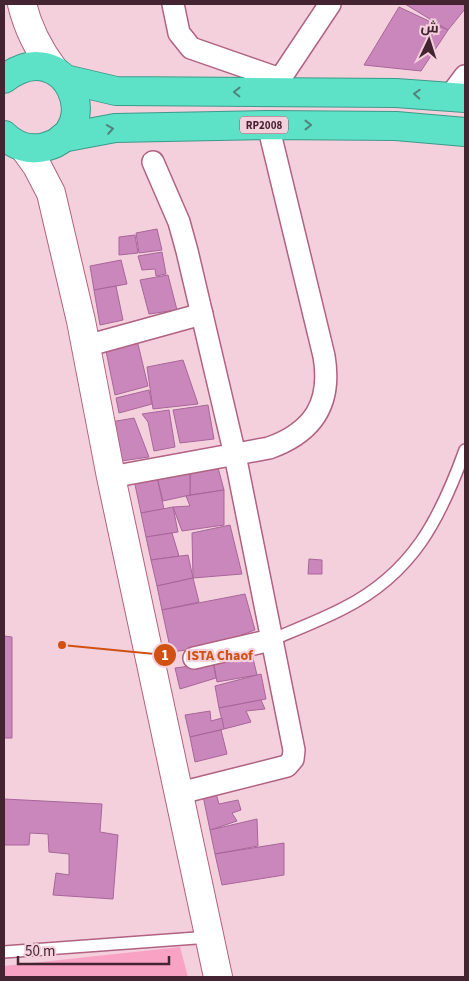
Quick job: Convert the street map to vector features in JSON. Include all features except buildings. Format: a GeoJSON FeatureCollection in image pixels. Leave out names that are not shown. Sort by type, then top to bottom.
{"type":"FeatureCollection","features":[{"type":"Feature","properties":{"kind":"highway"},"geometry":{"type":"LineString","coordinates":[[9,74],[28,66],[41,66],[59,75],[116,90],[278,86],[396,93],[460,90]]}},
{"type":"Feature","properties":{"kind":"highway"},"geometry":{"type":"LineString","coordinates":[[59,75],[72,90],[76,102],[75,116],[71,128],[59,140]]}},
{"type":"Feature","properties":{"kind":"highway","name":"RP2008"},"geometry":{"type":"LineString","coordinates":[[14,141],[38,149],[59,140],[115,128],[268,125],[396,126],[465,132]]}},
{"type":"Feature","properties":{"kind":"street"},"geometry":{"type":"LineString","coordinates":[[9,74],[21,36],[22,4]]}},
{"type":"Feature","properties":{"kind":"street"},"geometry":{"type":"LineString","coordinates":[[22,4],[37,46],[59,75]]}},
{"type":"Feature","properties":{"kind":"street"},"geometry":{"type":"LineString","coordinates":[[173,4],[179,33],[191,48],[278,86],[330,4]]}},
{"type":"Feature","properties":{"kind":"street"},"geometry":{"type":"LineString","coordinates":[[111,477],[269,448],[286,442],[300,433],[312,421],[321,406],[326,390],[327,373],[324,356],[268,125]]}},
{"type":"Feature","properties":{"kind":"street"},"geometry":{"type":"LineString","coordinates":[[59,140],[51,166],[51,193],[86,346],[111,477],[218,977]]}},
{"type":"Feature","properties":{"kind":"street"},"geometry":{"type":"LineString","coordinates":[[14,141],[37,166],[51,193]]}},
{"type":"Feature","properties":{"kind":"street"},"geometry":{"type":"LineString","coordinates":[[153,162],[179,222],[202,314],[235,455],[294,750],[292,759],[287,766],[180,793]]}},
{"type":"Feature","properties":{"kind":"street"},"geometry":{"type":"LineString","coordinates":[[86,346],[202,314]]}},
{"type":"Feature","properties":{"kind":"street"},"geometry":{"type":"LineString","coordinates":[[194,658],[271,640]]}},
{"type":"Feature","properties":{"kind":"lane"},"geometry":{"type":"LineString","coordinates":[[271,640],[344,608],[363,597],[409,559],[426,537],[440,510],[454,482],[465,450]]}},
{"type":"Feature","properties":{"kind":"lane"},"geometry":{"type":"LineString","coordinates":[[4,952],[210,937]]}},
{"type":"Feature","properties":{"kind":"shaded area"},"geometry":{"type":"Polygon","coordinates":[[[180,947],[188,977],[4,977],[4,966],[180,947]]]}},
{"type":"Feature","properties":{"kind":"place","name":"ISTA Chaof"},"geometry":{"type":"Point","coordinates":[62,645]}}]}
